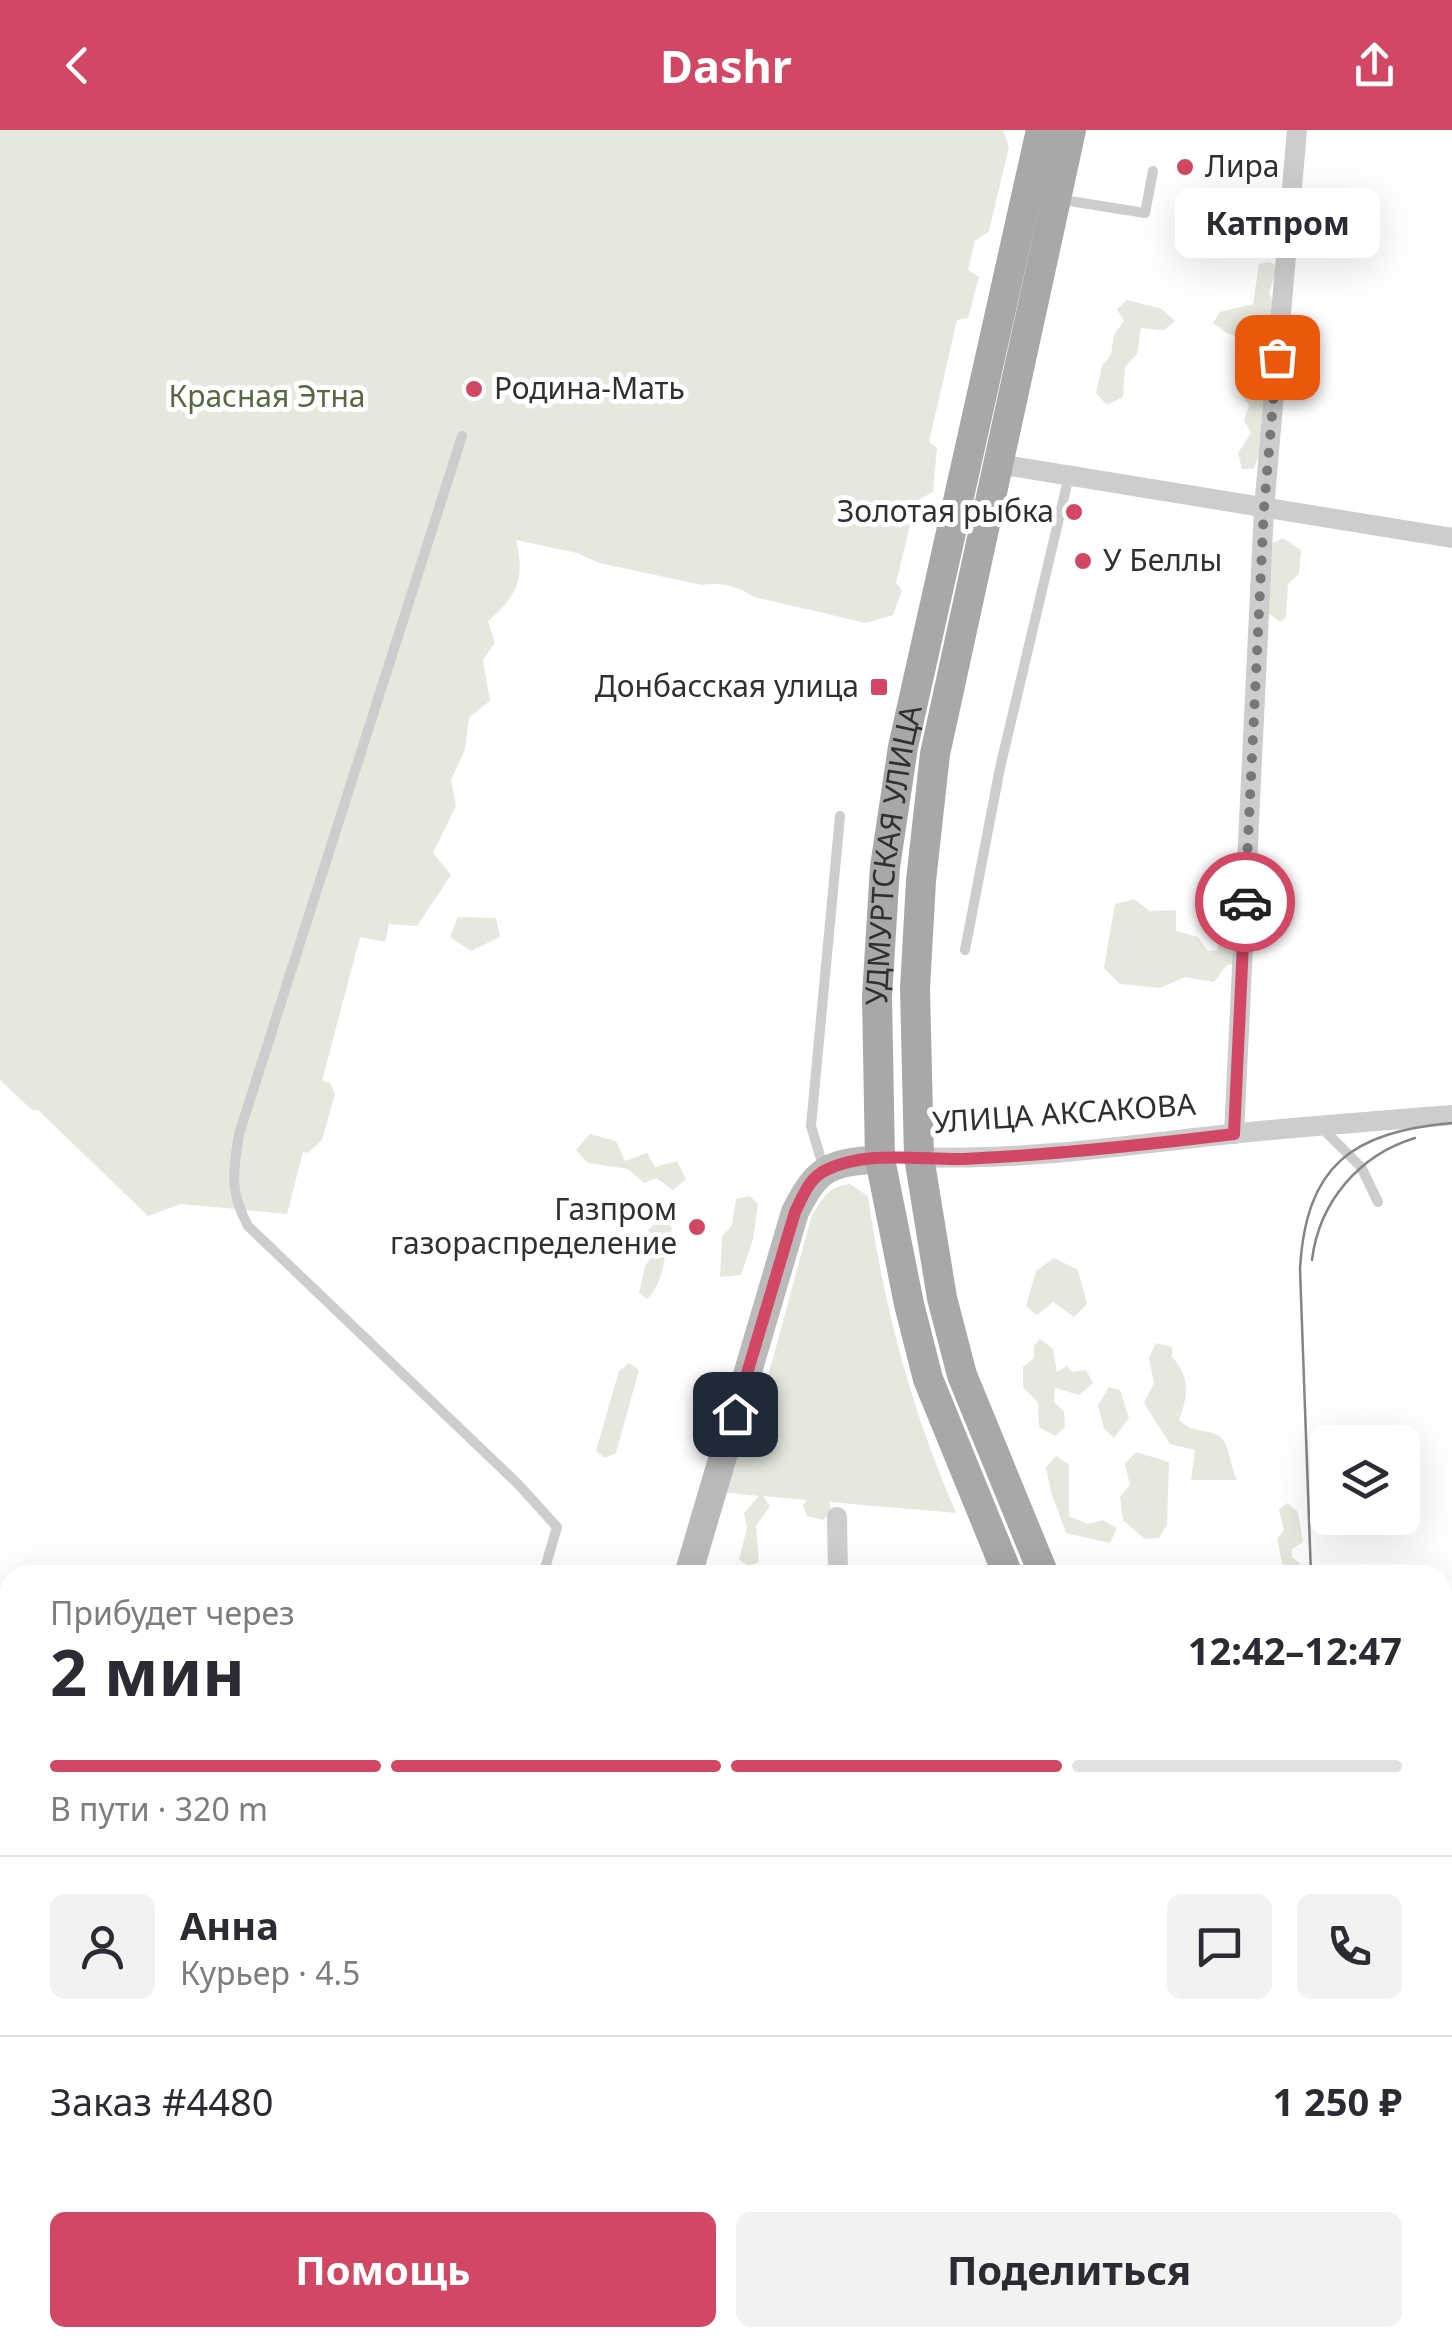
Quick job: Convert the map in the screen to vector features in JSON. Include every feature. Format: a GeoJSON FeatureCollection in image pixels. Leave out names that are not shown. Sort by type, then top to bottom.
{"type":"FeatureCollection","features":[{"type":"Feature","properties":{"kind":"main road","name":"УДМУРТСКАЯ УЛИЦА"},"geometry":{"type":"LineString","coordinates":[[1004,1565],[928,1379],[908,1304],[880,1159],[876,997],[885,867],[903,748],[1041,130]]}},
{"type":"Feature","properties":{"kind":"main road","name":"УДМУРТСКАЯ УЛИЦА"},"geometry":{"type":"LineString","coordinates":[[1045,1565],[962,1375],[942,1298],[919,1157],[915,989],[936,754],[1072,130]]}},
{"type":"Feature","properties":{"kind":"main road"},"geometry":{"type":"LineString","coordinates":[[880,1159],[919,1157]]}},
{"type":"Feature","properties":{"kind":"street"},"geometry":{"type":"LineString","coordinates":[[1234,1134],[1264,508],[1297,130]]}},
{"type":"Feature","properties":{"kind":"street"},"geometry":{"type":"LineString","coordinates":[[998,464],[1452,538]]}},
{"type":"Feature","properties":{"kind":"street","name":"УЛИЦА АКСАКОВА"},"geometry":{"type":"LineString","coordinates":[[919,1157],[960,1159],[1082,1152],[1452,1115]]}},
{"type":"Feature","properties":{"kind":"street"},"geometry":{"type":"LineString","coordinates":[[691,1565],[795,1212],[809,1183],[824,1170],[880,1159]]}},
{"type":"Feature","properties":{"kind":"street"},"geometry":{"type":"LineString","coordinates":[[837,1517],[838,1565]]}},
{"type":"Feature","properties":{"kind":"lane"},"geometry":{"type":"LineString","coordinates":[[1056,199],[1146,213],[1152,172]]}},
{"type":"Feature","properties":{"kind":"lane"},"geometry":{"type":"LineString","coordinates":[[462,436],[239,1134],[234,1200],[248,1226],[518,1484],[556,1527],[546,1565]]}},
{"type":"Feature","properties":{"kind":"lane"},"geometry":{"type":"LineString","coordinates":[[966,950],[1000,768],[1069,476]]}},
{"type":"Feature","properties":{"kind":"lane"},"geometry":{"type":"LineString","coordinates":[[824,1170],[810,1126],[840,816]]}},
{"type":"Feature","properties":{"kind":"lane"},"geometry":{"type":"LineString","coordinates":[[1320,1126],[1360,1167],[1378,1202]]}},
{"type":"Feature","properties":{"kind":"green space","name":"Красная Этна"},"geometry":{"type":"Polygon","coordinates":[[[0,130],[1003,130],[1009,147],[989,231],[975,241],[968,270],[979,277],[968,318],[957,320],[929,442],[937,448],[933,492],[916,501],[896,583],[902,590],[893,615],[866,623],[754,597],[729,586],[702,585],[599,563],[577,553],[516,540],[520,565],[517,585],[488,621],[495,643],[483,660],[490,701],[469,717],[465,750],[451,780],[456,806],[433,853],[451,875],[417,926],[389,924],[385,942],[360,937],[322,1081],[330,1083],[335,1094],[322,1140],[308,1153],[303,1152],[287,1214],[181,1204],[148,1216],[38,1110],[32,1110],[0,1080],[0,130]]]}},
{"type":"Feature","properties":{"kind":"green space"},"geometry":{"type":"Polygon","coordinates":[[[1270,262],[1277,267],[1269,294],[1278,306],[1263,346],[1227,333],[1213,323],[1220,312],[1253,304],[1259,264],[1270,262]]]}},
{"type":"Feature","properties":{"kind":"green space"},"geometry":{"type":"Polygon","coordinates":[[[1127,300],[1162,309],[1175,321],[1164,330],[1141,328],[1137,354],[1125,367],[1123,397],[1107,405],[1096,393],[1114,335],[1124,321],[1117,309],[1127,300]]]}},
{"type":"Feature","properties":{"kind":"green space"},"geometry":{"type":"Polygon","coordinates":[[[1250,375],[1266,388],[1270,424],[1254,469],[1242,469],[1238,453],[1251,433],[1244,420],[1249,406],[1237,388],[1250,375]]]}},
{"type":"Feature","properties":{"kind":"green space"},"geometry":{"type":"Polygon","coordinates":[[[1283,538],[1301,550],[1299,574],[1288,584],[1286,617],[1280,622],[1268,613],[1268,545],[1283,538]]]}},
{"type":"Feature","properties":{"kind":"green space"},"geometry":{"type":"Polygon","coordinates":[[[1134,899],[1150,911],[1176,910],[1176,931],[1198,937],[1208,951],[1217,950],[1224,927],[1248,929],[1256,943],[1247,963],[1227,965],[1214,982],[1185,977],[1160,988],[1120,984],[1104,968],[1115,904],[1134,899]]]}},
{"type":"Feature","properties":{"kind":"green space"},"geometry":{"type":"Polygon","coordinates":[[[458,917],[496,918],[500,937],[471,951],[450,937],[458,917]]]}},
{"type":"Feature","properties":{"kind":"green space"},"geometry":{"type":"Polygon","coordinates":[[[590,1134],[616,1141],[625,1161],[647,1153],[655,1167],[677,1161],[686,1179],[673,1190],[656,1178],[644,1183],[628,1169],[588,1163],[576,1150],[590,1134]]]}},
{"type":"Feature","properties":{"kind":"green space"},"geometry":{"type":"Polygon","coordinates":[[[850,1184],[868,1196],[901,1357],[956,1513],[829,1502],[832,1510],[823,1520],[807,1516],[803,1505],[807,1500],[763,1496],[770,1506],[756,1526],[759,1562],[746,1565],[739,1560],[747,1527],[744,1513],[759,1496],[721,1492],[743,1421],[769,1373],[811,1218],[822,1199],[850,1184]]]}},
{"type":"Feature","properties":{"kind":"green space"},"geometry":{"type":"Polygon","coordinates":[[[750,1196],[758,1204],[753,1239],[741,1275],[720,1277],[722,1237],[732,1225],[736,1199],[750,1196]]]}},
{"type":"Feature","properties":{"kind":"green space"},"geometry":{"type":"Polygon","coordinates":[[[662,1217],[672,1228],[661,1276],[647,1299],[639,1293],[645,1266],[659,1248],[648,1230],[662,1217]]]}},
{"type":"Feature","properties":{"kind":"green space"},"geometry":{"type":"Polygon","coordinates":[[[1054,1258],[1078,1270],[1087,1304],[1074,1317],[1053,1302],[1037,1315],[1026,1306],[1036,1271],[1054,1258]]]}},
{"type":"Feature","properties":{"kind":"green space"},"geometry":{"type":"Polygon","coordinates":[[[1040,1339],[1053,1349],[1057,1372],[1067,1366],[1073,1372],[1086,1370],[1093,1383],[1079,1395],[1055,1388],[1054,1402],[1064,1411],[1065,1427],[1055,1436],[1039,1427],[1038,1403],[1023,1387],[1023,1367],[1034,1358],[1034,1346],[1040,1339]]]}},
{"type":"Feature","properties":{"kind":"green space"},"geometry":{"type":"Polygon","coordinates":[[[1156,1343],[1172,1347],[1172,1357],[1185,1380],[1186,1395],[1179,1420],[1223,1440],[1237,1480],[1191,1480],[1195,1450],[1170,1444],[1144,1403],[1154,1383],[1149,1358],[1156,1343]]]}},
{"type":"Feature","properties":{"kind":"green space"},"geometry":{"type":"Polygon","coordinates":[[[629,1363],[639,1370],[616,1453],[605,1458],[596,1451],[619,1371],[629,1363]]]}},
{"type":"Feature","properties":{"kind":"green space"},"geometry":{"type":"Polygon","coordinates":[[[1109,1387],[1120,1390],[1129,1418],[1114,1438],[1104,1429],[1098,1405],[1109,1387]]]}},
{"type":"Feature","properties":{"kind":"green space"},"geometry":{"type":"Polygon","coordinates":[[[1136,1452],[1169,1462],[1167,1525],[1159,1538],[1145,1539],[1123,1520],[1120,1497],[1130,1485],[1125,1464],[1136,1452]]]}},
{"type":"Feature","properties":{"kind":"green space"},"geometry":{"type":"Polygon","coordinates":[[[1056,1456],[1069,1465],[1069,1516],[1088,1524],[1103,1520],[1117,1528],[1110,1543],[1066,1533],[1046,1467],[1056,1456]]]}},
{"type":"Feature","properties":{"kind":"green space"},"geometry":{"type":"Polygon","coordinates":[[[1287,1503],[1298,1512],[1303,1542],[1292,1549],[1292,1557],[1302,1565],[1283,1565],[1277,1539],[1284,1530],[1279,1510],[1287,1503]]]}},
{"type":"Feature","properties":{"kind":"tram line"},"geometry":{"type":"LineString","coordinates":[[1311,1565],[1300,1269],[1312,1204],[1324,1179],[1341,1160],[1362,1146],[1387,1135],[1452,1123]]}},
{"type":"Feature","properties":{"kind":"tram line"},"geometry":{"type":"LineString","coordinates":[[1312,1260],[1323,1219],[1345,1184],[1376,1156],[1415,1138]]}},
{"type":"Feature","properties":{"kind":"way so far"},"geometry":{"type":"LineString","coordinates":[[1245,902],[1264,508],[1277,357]]}},
{"type":"Feature","properties":{"kind":"place","name":"Лира"},"geometry":{"type":"Point","coordinates":[1185,167]}},
{"type":"Feature","properties":{"kind":"place","name":"Катпром"},"geometry":{"type":"Point","coordinates":[1277,357]}},
{"type":"Feature","properties":{"kind":"place","name":"Родина-Мать"},"geometry":{"type":"Point","coordinates":[474,389]}},
{"type":"Feature","properties":{"kind":"place","name":"Золотая рыбка"},"geometry":{"type":"Point","coordinates":[1074,512]}},
{"type":"Feature","properties":{"kind":"place","name":"У Беллы"},"geometry":{"type":"Point","coordinates":[1083,561]}},
{"type":"Feature","properties":{"kind":"place","name":"Донбасская улица"},"geometry":{"type":"Point","coordinates":[879,687]}},
{"type":"Feature","properties":{"kind":"place","name":"Газпром газораспределение"},"geometry":{"type":"Point","coordinates":[697,1227]}},
{"type":"Feature","properties":{"kind":"route"},"geometry":{"type":"LineString","coordinates":[[735,1414],[795,1212],[809,1183],[824,1170],[880,1159],[1082,1152],[1234,1134],[1245,902]]}}]}
